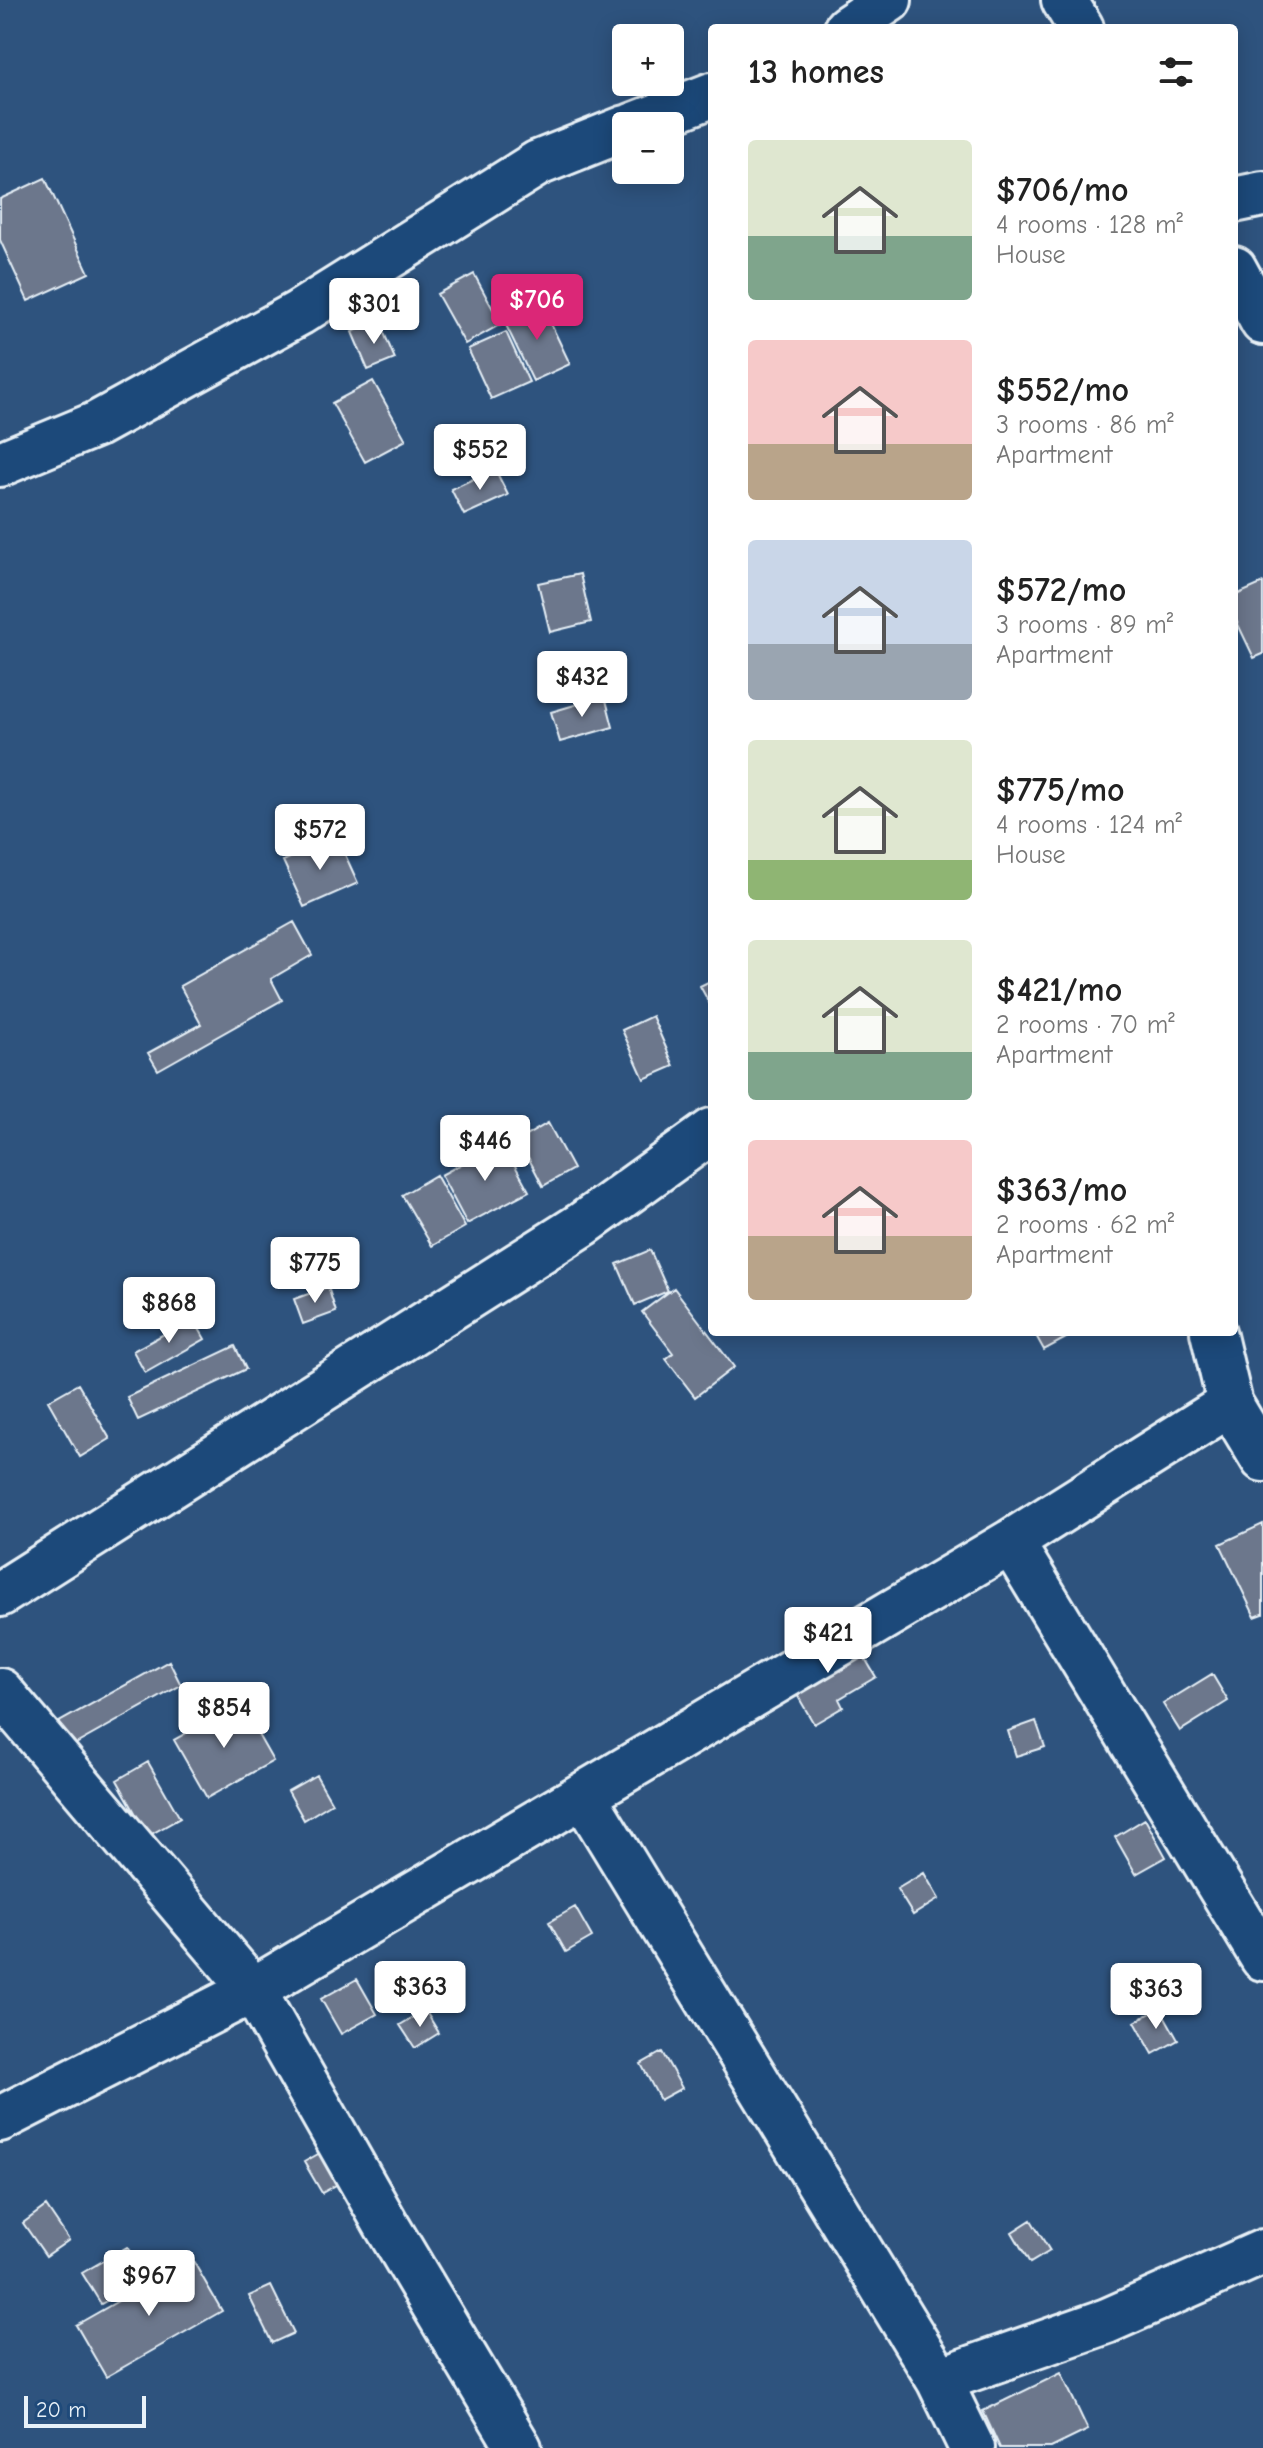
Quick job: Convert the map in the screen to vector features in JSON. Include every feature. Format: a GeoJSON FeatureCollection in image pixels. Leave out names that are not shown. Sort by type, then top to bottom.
{"type":"FeatureCollection","features":[{"type":"Feature","properties":{"kind":"street"},"geometry":{"type":"LineString","coordinates":[[853,24],[889,0]]}},
{"type":"Feature","properties":{"kind":"street"},"geometry":{"type":"LineString","coordinates":[[1064,0],[1079,24]]}},
{"type":"Feature","properties":{"kind":"street"},"geometry":{"type":"LineString","coordinates":[[668,112],[708,97]]}},
{"type":"Feature","properties":{"kind":"street"},"geometry":{"type":"LineString","coordinates":[[0,464],[97,424],[299,313],[538,163],[612,134]]}},
{"type":"Feature","properties":{"kind":"street"},"geometry":{"type":"LineString","coordinates":[[1238,199],[1263,194]]}},
{"type":"Feature","properties":{"kind":"street"},"geometry":{"type":"LineString","coordinates":[[1238,276],[1263,322]]}},
{"type":"Feature","properties":{"kind":"street"},"geometry":{"type":"LineString","coordinates":[[0,1594],[583,1224],[708,1134]]}},
{"type":"Feature","properties":{"kind":"street"},"geometry":{"type":"LineString","coordinates":[[1214,1336],[1230,1404],[1263,1459]]}},
{"type":"Feature","properties":{"kind":"street"},"geometry":{"type":"LineString","coordinates":[[0,2119],[253,1990],[1011,1542],[1230,1404]]}},
{"type":"Feature","properties":{"kind":"street"},"geometry":{"type":"LineString","coordinates":[[1011,1542],[1263,1958]]}},
{"type":"Feature","properties":{"kind":"street"},"geometry":{"type":"LineString","coordinates":[[0,1691],[253,1990],[387,2226],[519,2448]]}},
{"type":"Feature","properties":{"kind":"street"},"geometry":{"type":"LineString","coordinates":[[583,1795],[939,2380],[972,2448]]}},
{"type":"Feature","properties":{"kind":"street"},"geometry":{"type":"LineString","coordinates":[[939,2380],[1107,2321],[1263,2252]]}},
{"type":"Feature","properties":{"kind":"building"},"geometry":{"type":"Polygon","coordinates":[[[45,178],[89,273],[28,301],[0,240],[0,199],[45,178]]]}},
{"type":"Feature","properties":{"kind":"building"},"geometry":{"type":"Polygon","coordinates":[[[474,274],[501,324],[465,344],[437,294],[474,274]]]}},
{"type":"Feature","properties":{"kind":"building"},"geometry":{"type":"Polygon","coordinates":[[[541,303],[570,364],[533,381],[504,321],[541,303]]]}},
{"type":"Feature","properties":{"kind":"building"},"geometry":{"type":"Polygon","coordinates":[[[379,321],[395,359],[368,370],[352,332],[379,321]]]}},
{"type":"Feature","properties":{"kind":"building"},"geometry":{"type":"Polygon","coordinates":[[[506,332],[529,382],[491,399],[468,349],[506,332]]]}},
{"type":"Feature","properties":{"kind":"building"},"geometry":{"type":"Polygon","coordinates":[[[373,381],[406,440],[365,462],[332,403],[373,381]]]}},
{"type":"Feature","properties":{"kind":"building"},"geometry":{"type":"Polygon","coordinates":[[[495,469],[508,495],[464,515],[451,489],[495,469]]]}},
{"type":"Feature","properties":{"kind":"building"},"geometry":{"type":"Polygon","coordinates":[[[580,574],[591,622],[550,632],[538,583],[580,574]]]}},
{"type":"Feature","properties":{"kind":"building"},"geometry":{"type":"Polygon","coordinates":[[[1263,583],[1263,654],[1254,658],[1238,624],[1238,594],[1263,583]]]}},
{"type":"Feature","properties":{"kind":"building"},"geometry":{"type":"Polygon","coordinates":[[[605,696],[613,727],[560,742],[551,712],[605,696]]]}},
{"type":"Feature","properties":{"kind":"building"},"geometry":{"type":"Polygon","coordinates":[[[337,837],[358,883],[304,907],[283,861],[337,837]]]}},
{"type":"Feature","properties":{"kind":"building"},"geometry":{"type":"Polygon","coordinates":[[[294,922],[312,955],[271,979],[282,1000],[158,1070],[148,1053],[201,1024],[180,986],[294,922]]]}},
{"type":"Feature","properties":{"kind":"building"},"geometry":{"type":"Polygon","coordinates":[[[708,982],[708,1001],[700,986],[708,982]]]}},
{"type":"Feature","properties":{"kind":"building"},"geometry":{"type":"Polygon","coordinates":[[[652,1016],[674,1066],[644,1079],[622,1030],[652,1016]]]}},
{"type":"Feature","properties":{"kind":"building"},"geometry":{"type":"Polygon","coordinates":[[[548,1123],[573,1169],[543,1186],[519,1140],[548,1123]]]}},
{"type":"Feature","properties":{"kind":"building"},"geometry":{"type":"Polygon","coordinates":[[[502,1142],[529,1191],[467,1224],[441,1175],[502,1142]]]}},
{"type":"Feature","properties":{"kind":"building"},"geometry":{"type":"Polygon","coordinates":[[[436,1175],[465,1227],[432,1246],[402,1195],[436,1175]]]}},
{"type":"Feature","properties":{"kind":"building"},"geometry":{"type":"Polygon","coordinates":[[[650,1250],[668,1291],[635,1305],[617,1264],[650,1250]]]}},
{"type":"Feature","properties":{"kind":"building"},"geometry":{"type":"Polygon","coordinates":[[[328,1287],[336,1312],[303,1324],[294,1299],[328,1287]]]}},
{"type":"Feature","properties":{"kind":"building"},"geometry":{"type":"Polygon","coordinates":[[[674,1288],[734,1367],[695,1397],[666,1359],[673,1353],[642,1312],[674,1288]]]}},
{"type":"Feature","properties":{"kind":"building"},"geometry":{"type":"Polygon","coordinates":[[[193,1318],[205,1339],[145,1373],[133,1351],[193,1318]]]}},
{"type":"Feature","properties":{"kind":"building"},"geometry":{"type":"Polygon","coordinates":[[[1036,1336],[1070,1336],[1044,1350],[1036,1336]]]}},
{"type":"Feature","properties":{"kind":"building"},"geometry":{"type":"Polygon","coordinates":[[[235,1346],[246,1369],[138,1420],[127,1397],[235,1346]]]}},
{"type":"Feature","properties":{"kind":"building"},"geometry":{"type":"Polygon","coordinates":[[[78,1384],[110,1439],[80,1457],[48,1401],[78,1384]]]}},
{"type":"Feature","properties":{"kind":"building"},"geometry":{"type":"Polygon","coordinates":[[[1263,1524],[1263,1614],[1255,1617],[1220,1544],[1263,1524]]]}},
{"type":"Feature","properties":{"kind":"building"},"geometry":{"type":"Polygon","coordinates":[[[847,1628],[876,1677],[839,1699],[843,1707],[814,1724],[781,1667],[847,1628]]]}},
{"type":"Feature","properties":{"kind":"building"},"geometry":{"type":"Polygon","coordinates":[[[169,1661],[181,1685],[58,1754],[45,1730],[169,1661]]]}},
{"type":"Feature","properties":{"kind":"building"},"geometry":{"type":"Polygon","coordinates":[[[1212,1674],[1228,1701],[1180,1731],[1163,1704],[1212,1674]]]}},
{"type":"Feature","properties":{"kind":"building"},"geometry":{"type":"Polygon","coordinates":[[[240,1703],[273,1761],[207,1798],[174,1740],[240,1703]]]}},
{"type":"Feature","properties":{"kind":"building"},"geometry":{"type":"Polygon","coordinates":[[[1036,1721],[1045,1747],[1016,1756],[1008,1731],[1036,1721]]]}},
{"type":"Feature","properties":{"kind":"building"},"geometry":{"type":"Polygon","coordinates":[[[148,1762],[180,1818],[148,1836],[117,1780],[148,1762]]]}},
{"type":"Feature","properties":{"kind":"building"},"geometry":{"type":"Polygon","coordinates":[[[316,1775],[332,1803],[304,1820],[288,1791],[316,1775]]]}},
{"type":"Feature","properties":{"kind":"building"},"geometry":{"type":"Polygon","coordinates":[[[1145,1819],[1166,1857],[1136,1874],[1115,1837],[1145,1819]]]}},
{"type":"Feature","properties":{"kind":"building"},"geometry":{"type":"Polygon","coordinates":[[[924,1873],[939,1899],[913,1915],[897,1889],[924,1873]]]}},
{"type":"Feature","properties":{"kind":"building"},"geometry":{"type":"Polygon","coordinates":[[[575,1907],[592,1937],[566,1952],[549,1922],[575,1907]]]}},
{"type":"Feature","properties":{"kind":"building"},"geometry":{"type":"Polygon","coordinates":[[[357,1979],[377,2014],[341,2034],[321,1999],[357,1979]]]}},
{"type":"Feature","properties":{"kind":"building"},"geometry":{"type":"Polygon","coordinates":[[[1160,2008],[1178,2040],[1153,2054],[1135,2022],[1160,2008]]]}},
{"type":"Feature","properties":{"kind":"building"},"geometry":{"type":"Polygon","coordinates":[[[425,2010],[439,2033],[415,2048],[400,2025],[425,2010]]]}},
{"type":"Feature","properties":{"kind":"building"},"geometry":{"type":"Polygon","coordinates":[[[662,2052],[682,2088],[660,2100],[641,2064],[662,2052]]]}},
{"type":"Feature","properties":{"kind":"building"},"geometry":{"type":"Polygon","coordinates":[[[327,2149],[345,2180],[322,2193],[304,2162],[327,2149]]]}},
{"type":"Feature","properties":{"kind":"building"},"geometry":{"type":"Polygon","coordinates":[[[46,2206],[69,2240],[46,2256],[23,2223],[46,2206]]]}},
{"type":"Feature","properties":{"kind":"building"},"geometry":{"type":"Polygon","coordinates":[[[1031,2220],[1050,2251],[1030,2263],[1012,2232],[1031,2220]]]}},
{"type":"Feature","properties":{"kind":"building"},"geometry":{"type":"Polygon","coordinates":[[[127,2247],[146,2279],[101,2304],[82,2273],[127,2247]]]}},
{"type":"Feature","properties":{"kind":"building"},"geometry":{"type":"Polygon","coordinates":[[[192,2259],[222,2311],[106,2377],[76,2325],[192,2259]]]}},
{"type":"Feature","properties":{"kind":"building"},"geometry":{"type":"Polygon","coordinates":[[[271,2286],[294,2333],[272,2343],[249,2296],[271,2286]]]}},
{"type":"Feature","properties":{"kind":"building"},"geometry":{"type":"Polygon","coordinates":[[[1061,2373],[1088,2430],[1051,2448],[1000,2448],[983,2411],[1061,2373]]]}}]}
